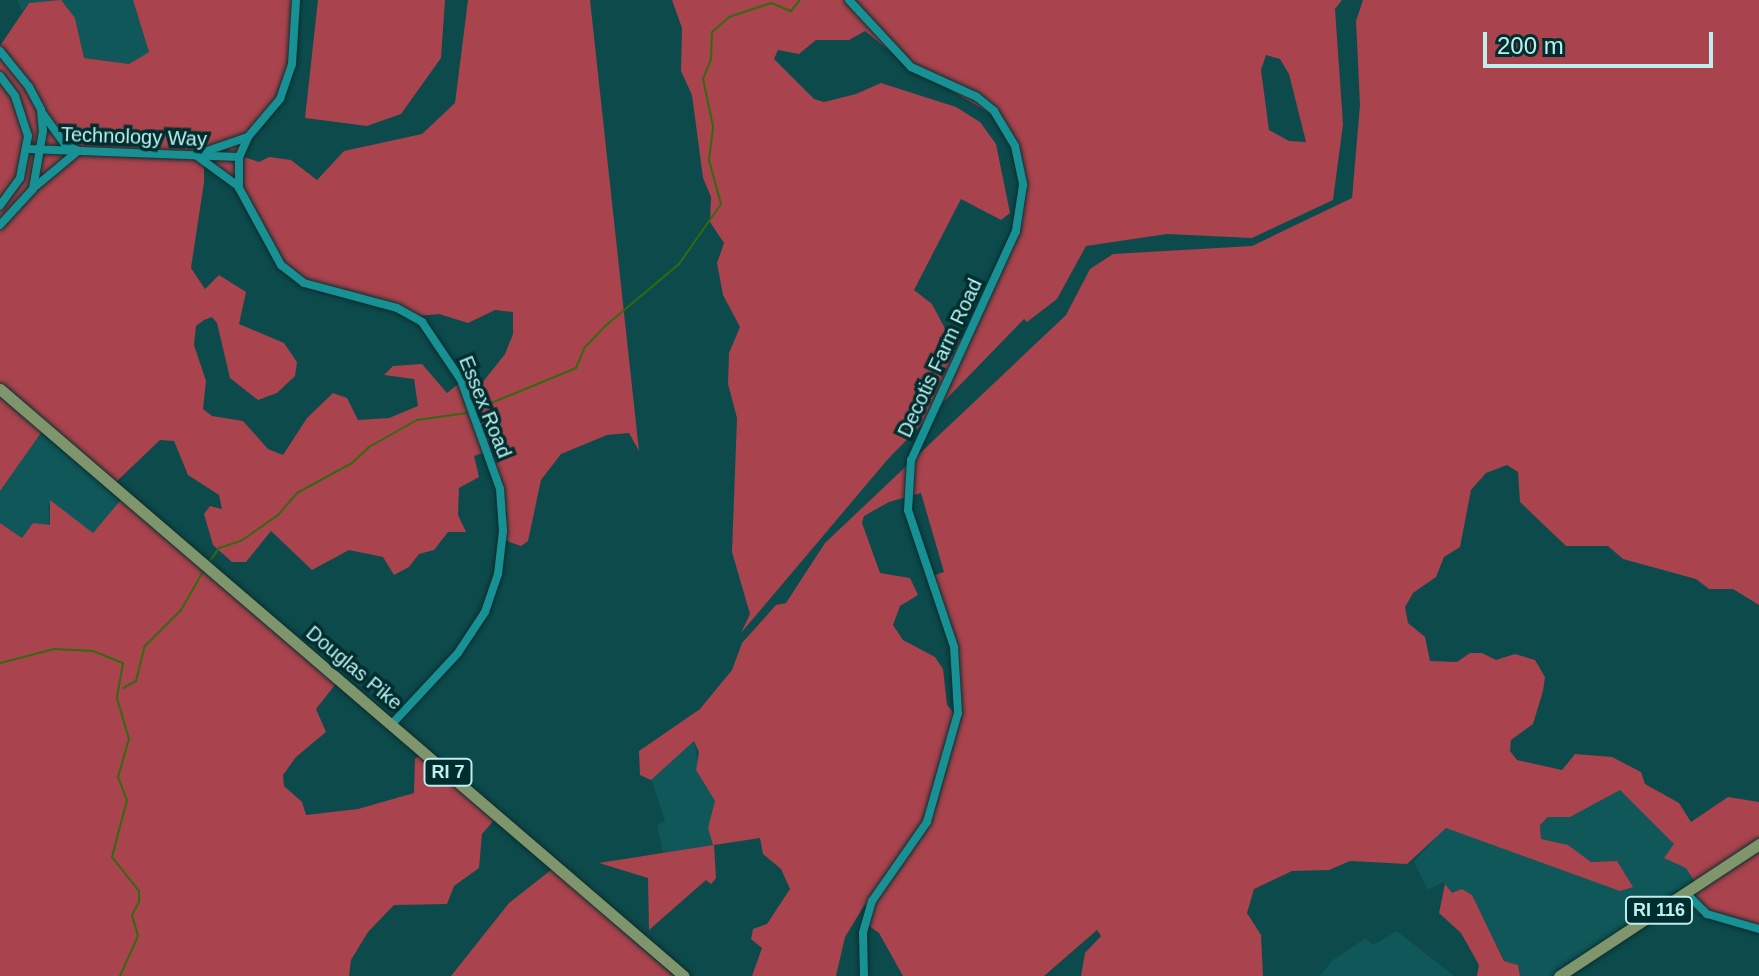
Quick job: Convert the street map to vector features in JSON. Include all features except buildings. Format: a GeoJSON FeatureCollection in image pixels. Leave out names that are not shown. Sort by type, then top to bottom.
{"type":"FeatureCollection","features":[{"type":"Feature","properties":{"kind":"main road","name":"Douglas Pike"},"geometry":{"type":"LineString","coordinates":[[0,389],[393,723],[684,976]]}},
{"type":"Feature","properties":{"kind":"main road","name":"RI 116"},"geometry":{"type":"LineString","coordinates":[[1559,976],[1759,844]]}},
{"type":"Feature","properties":{"kind":"street"},"geometry":{"type":"LineString","coordinates":[[193,154],[248,137],[267,120],[288,82],[296,0]]}},
{"type":"Feature","properties":{"kind":"street","name":"Decotis Farm Road"},"geometry":{"type":"LineString","coordinates":[[849,0],[911,67],[977,97],[994,111],[1015,146],[1023,185],[1016,231],[911,460],[908,510],[954,647],[958,713],[927,822],[872,901],[863,933],[864,976]]}},
{"type":"Feature","properties":{"kind":"street"},"geometry":{"type":"LineString","coordinates":[[0,51],[64,143],[78,151],[33,189],[0,225]]}},
{"type":"Feature","properties":{"kind":"street"},"geometry":{"type":"LineString","coordinates":[[0,76],[26,121],[28,149],[20,178],[0,206]]}},
{"type":"Feature","properties":{"kind":"street"},"geometry":{"type":"LineString","coordinates":[[33,189],[42,150],[41,110]]}},
{"type":"Feature","properties":{"kind":"street","name":"Essex Road"},"geometry":{"type":"LineString","coordinates":[[248,137],[239,157],[239,188],[267,245],[281,265],[304,283],[397,308],[422,322],[461,380],[500,489],[500,559],[485,612],[458,653],[393,723]]}},
{"type":"Feature","properties":{"kind":"street","name":"Technology Way"},"geometry":{"type":"LineString","coordinates":[[28,149],[239,157]]}},
{"type":"Feature","properties":{"kind":"street"},"geometry":{"type":"LineString","coordinates":[[193,154],[239,188]]}},
{"type":"Feature","properties":{"kind":"street"},"geometry":{"type":"LineString","coordinates":[[1686,893],[1707,914],[1759,929]]}},
{"type":"Feature","properties":{"kind":"shaded area"},"geometry":{"type":"Polygon","coordinates":[[[17,0],[133,0],[149,52],[129,64],[84,58],[75,18],[29,3],[22,11],[17,0]]]}},
{"type":"Feature","properties":{"kind":"shaded area"},"geometry":{"type":"Polygon","coordinates":[[[61,0],[75,18],[84,58],[129,64],[149,52],[133,0],[296,0],[291,69],[281,97],[247,143],[244,157],[259,162],[269,157],[291,160],[317,180],[344,151],[422,134],[455,103],[468,0],[590,0],[639,451],[629,433],[607,435],[561,454],[541,480],[528,541],[521,546],[504,540],[507,515],[492,450],[474,456],[479,477],[459,488],[458,515],[466,532],[448,532],[434,550],[419,554],[409,567],[394,575],[383,557],[349,550],[312,570],[271,531],[246,562],[232,562],[213,545],[204,514],[210,506],[222,509],[219,495],[188,475],[174,441],[160,440],[115,483],[43,430],[0,491],[0,46],[29,3],[61,0]],[[194,154],[204,167],[204,182],[191,268],[205,289],[219,275],[246,292],[239,324],[284,343],[297,362],[295,376],[277,393],[258,400],[230,378],[217,323],[212,317],[204,320],[196,326],[194,345],[206,381],[203,409],[212,416],[243,421],[268,449],[283,455],[307,418],[333,393],[347,398],[358,420],[389,418],[418,406],[414,379],[384,375],[393,366],[422,364],[447,393],[462,381],[471,397],[505,354],[513,334],[513,312],[495,310],[468,323],[439,314],[418,316],[293,275],[268,241],[240,181],[194,154]]]}},
{"type":"Feature","properties":{"kind":"shaded area"},"geometry":{"type":"Polygon","coordinates":[[[318,0],[445,0],[441,58],[401,114],[367,126],[305,118],[318,0]]]}},
{"type":"Feature","properties":{"kind":"shaded area"},"geometry":{"type":"Polygon","coordinates":[[[672,0],[1342,0],[1335,9],[1343,124],[1333,200],[1252,238],[1167,234],[1086,246],[1057,299],[1027,322],[1024,319],[888,459],[741,633],[750,614],[732,552],[737,418],[728,384],[729,353],[740,327],[723,295],[717,263],[724,243],[710,222],[711,197],[703,178],[692,95],[681,71],[682,28],[672,0]],[[865,31],[849,40],[816,40],[799,54],[778,50],[774,59],[814,99],[824,102],[856,94],[881,83],[956,107],[980,122],[996,144],[1010,213],[1001,220],[961,199],[914,290],[932,304],[949,336],[963,340],[1019,226],[1021,164],[996,117],[902,61],[865,31]],[[1266,55],[1261,70],[1269,130],[1289,141],[1306,142],[1289,74],[1280,59],[1266,55]]]}},
{"type":"Feature","properties":{"kind":"shaded area"},"geometry":{"type":"Polygon","coordinates":[[[1363,0],[1759,0],[1759,605],[1733,589],[1709,589],[1696,579],[1623,559],[1608,546],[1566,546],[1520,502],[1518,472],[1507,465],[1486,473],[1471,490],[1460,547],[1444,557],[1436,577],[1413,593],[1405,607],[1408,623],[1425,637],[1430,661],[1457,662],[1470,653],[1482,653],[1496,660],[1515,654],[1535,660],[1545,677],[1543,691],[1533,724],[1511,740],[1510,751],[1517,760],[1562,770],[1575,754],[1612,757],[1641,772],[1645,784],[1679,803],[1691,822],[1728,797],[1759,802],[1759,932],[1699,913],[1684,900],[1697,885],[1686,868],[1664,858],[1674,844],[1620,790],[1570,817],[1548,817],[1540,825],[1541,839],[1568,845],[1591,862],[1617,861],[1633,887],[1620,891],[1446,828],[1407,864],[1350,861],[1329,870],[1292,871],[1254,889],[1247,913],[1261,935],[1263,976],[1081,976],[1085,953],[1101,936],[1097,930],[1044,976],[903,976],[879,933],[865,923],[869,912],[865,904],[845,937],[836,976],[752,976],[762,948],[751,939],[753,929],[767,924],[790,889],[781,869],[763,854],[760,838],[714,845],[716,878],[711,884],[706,880],[649,930],[648,878],[599,863],[713,845],[708,828],[715,801],[696,770],[699,752],[694,741],[651,780],[640,775],[639,751],[700,709],[732,670],[742,643],[776,605],[786,603],[825,543],[1066,315],[1090,269],[1113,254],[1252,246],[1352,198],[1360,105],[1356,21],[1363,0]],[[921,493],[889,502],[864,516],[862,523],[880,573],[910,578],[918,595],[900,606],[893,625],[903,640],[935,657],[943,669],[947,705],[958,717],[953,652],[929,577],[944,572],[921,493]]]}},
{"type":"Feature","properties":{"kind":"shaded area"},"geometry":{"type":"Polygon","coordinates":[[[43,429],[125,495],[93,534],[48,504],[50,525],[35,526],[22,538],[0,523],[0,491],[43,429]]]}},
{"type":"Feature","properties":{"kind":"shaded area"},"geometry":{"type":"Polygon","coordinates":[[[125,495],[338,681],[316,709],[326,732],[296,757],[283,775],[284,786],[302,802],[306,815],[358,809],[414,793],[415,759],[424,753],[495,819],[482,834],[479,868],[454,886],[447,904],[394,905],[368,932],[351,960],[349,976],[0,976],[0,523],[22,538],[33,523],[50,525],[50,500],[93,533],[125,495]]]}},
{"type":"Feature","properties":{"kind":"shaded area"},"geometry":{"type":"Polygon","coordinates":[[[694,740],[701,778],[715,801],[713,845],[663,853],[657,825],[665,821],[651,778],[694,740]]]}},
{"type":"Feature","properties":{"kind":"shaded area"},"geometry":{"type":"Polygon","coordinates":[[[1620,790],[1667,832],[1697,886],[1562,976],[1520,976],[1518,965],[1505,961],[1472,895],[1452,893],[1443,882],[1428,890],[1414,862],[1442,830],[1451,828],[1620,890],[1617,861],[1591,862],[1568,846],[1551,844],[1541,839],[1540,825],[1549,817],[1570,817],[1620,790]]]}},
{"type":"Feature","properties":{"kind":"shaded area"},"geometry":{"type":"Polygon","coordinates":[[[551,870],[674,976],[451,976],[509,903],[551,870]]]}},
{"type":"Feature","properties":{"kind":"shaded area"},"geometry":{"type":"Polygon","coordinates":[[[1445,884],[1452,893],[1462,889],[1472,895],[1504,961],[1518,965],[1520,976],[1477,976],[1479,965],[1461,933],[1439,913],[1445,884]]]}},
{"type":"Feature","properties":{"kind":"shaded area"},"geometry":{"type":"Polygon","coordinates":[[[1397,931],[1454,976],[1319,976],[1333,960],[1366,938],[1373,945],[1397,931]]]}},
{"type":"Feature","properties":{"kind":"waterway"},"geometry":{"type":"LineString","coordinates":[[479,408],[576,368],[585,347],[604,327],[679,264],[721,204],[709,160],[713,126],[703,79],[711,59],[712,32],[729,17],[771,3],[791,11],[800,0]]}},
{"type":"Feature","properties":{"kind":"waterway"},"geometry":{"type":"LineString","coordinates":[[210,561],[219,548],[241,541],[278,515],[297,493],[352,463],[369,447],[417,420],[467,413]]}},
{"type":"Feature","properties":{"kind":"waterway"},"geometry":{"type":"LineString","coordinates":[[123,688],[136,681],[145,646],[181,610],[204,570]]}},
{"type":"Feature","properties":{"kind":"waterway"},"geometry":{"type":"LineString","coordinates":[[0,663],[54,649],[93,651],[123,663],[117,698],[129,739],[118,777],[127,800],[112,857],[139,891],[139,902],[132,915],[138,936],[120,976]]}}]}
